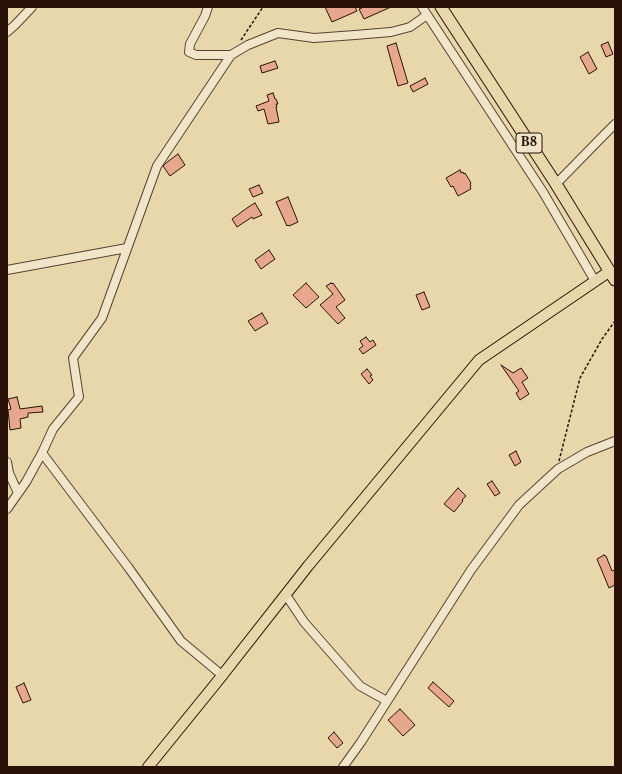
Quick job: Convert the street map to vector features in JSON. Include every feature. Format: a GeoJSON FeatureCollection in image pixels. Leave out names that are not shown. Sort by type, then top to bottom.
{"type":"FeatureCollection","features":[{"type":"Feature","properties":{"kind":"highway","name":"B8"},"geometry":{"type":"LineString","coordinates":[[441,7],[556,184],[612,276]]}},
{"type":"Feature","properties":{"kind":"main road"},"geometry":{"type":"LineString","coordinates":[[148,767],[223,676],[308,566],[479,360],[596,281],[612,276]]}},
{"type":"Feature","properties":{"kind":"street"},"geometry":{"type":"LineString","coordinates":[[7,32],[32,7]]}},
{"type":"Feature","properties":{"kind":"street"},"geometry":{"type":"LineString","coordinates":[[208,7],[205,16],[190,44],[189,52],[196,55],[231,55]]}},
{"type":"Feature","properties":{"kind":"street"},"geometry":{"type":"LineString","coordinates":[[422,7],[543,192],[596,281]]}},
{"type":"Feature","properties":{"kind":"street"},"geometry":{"type":"LineString","coordinates":[[7,509],[42,453],[53,429],[79,397],[73,358],[102,318],[157,166],[231,55],[248,45],[278,34],[314,38],[391,32],[410,27],[427,15]]}},
{"type":"Feature","properties":{"kind":"street"},"geometry":{"type":"LineString","coordinates":[[556,184],[615,124]]}},
{"type":"Feature","properties":{"kind":"street"},"geometry":{"type":"LineString","coordinates":[[7,270],[127,248]]}},
{"type":"Feature","properties":{"kind":"street"},"geometry":{"type":"LineString","coordinates":[[343,767],[361,742],[471,570],[519,505],[556,470],[587,452],[615,442]]}},
{"type":"Feature","properties":{"kind":"street"},"geometry":{"type":"LineString","coordinates":[[42,453],[128,567],[181,641],[223,676]]}},
{"type":"Feature","properties":{"kind":"street"},"geometry":{"type":"LineString","coordinates":[[7,462],[9,473],[18,493]]}},
{"type":"Feature","properties":{"kind":"street"},"geometry":{"type":"LineString","coordinates":[[286,595],[304,622],[360,686],[387,701]]}},
{"type":"Feature","properties":{"kind":"path"},"geometry":{"type":"LineString","coordinates":[[240,42],[263,7]]}},
{"type":"Feature","properties":{"kind":"path"},"geometry":{"type":"LineString","coordinates":[[556,470],[580,378],[615,321]]}},
{"type":"Feature","properties":{"kind":"building"},"geometry":{"type":"Polygon","coordinates":[[[325,7],[355,7],[357,11],[332,22],[325,7]]]}},
{"type":"Feature","properties":{"kind":"building"},"geometry":{"type":"Polygon","coordinates":[[[364,7],[391,7],[364,19],[359,9],[364,7]]]}},
{"type":"Feature","properties":{"kind":"building"},"geometry":{"type":"Polygon","coordinates":[[[608,42],[613,54],[606,57],[601,45],[608,42]]]}},
{"type":"Feature","properties":{"kind":"building"},"geometry":{"type":"Polygon","coordinates":[[[396,43],[408,83],[398,86],[387,46],[396,43]]]}},
{"type":"Feature","properties":{"kind":"building"},"geometry":{"type":"Polygon","coordinates":[[[588,52],[597,69],[589,74],[580,57],[588,52]]]}},
{"type":"Feature","properties":{"kind":"building"},"geometry":{"type":"Polygon","coordinates":[[[275,61],[278,68],[262,73],[260,66],[275,61]]]}},
{"type":"Feature","properties":{"kind":"building"},"geometry":{"type":"Polygon","coordinates":[[[425,78],[428,84],[413,92],[410,86],[425,78]]]}},
{"type":"Feature","properties":{"kind":"building"},"geometry":{"type":"Polygon","coordinates":[[[273,93],[278,104],[276,104],[276,107],[279,122],[268,124],[264,109],[258,111],[256,106],[269,101],[267,95],[273,93]]]}},
{"type":"Feature","properties":{"kind":"building"},"geometry":{"type":"Polygon","coordinates":[[[178,154],[185,165],[170,176],[163,166],[178,154]]]}},
{"type":"Feature","properties":{"kind":"building"},"geometry":{"type":"Polygon","coordinates":[[[460,170],[461,173],[465,173],[471,183],[471,189],[458,196],[453,186],[451,187],[446,178],[460,170]]]}},
{"type":"Feature","properties":{"kind":"building"},"geometry":{"type":"Polygon","coordinates":[[[259,185],[263,193],[253,197],[249,189],[259,185]]]}},
{"type":"Feature","properties":{"kind":"building"},"geometry":{"type":"Polygon","coordinates":[[[288,197],[298,222],[287,226],[276,202],[288,197]]]}},
{"type":"Feature","properties":{"kind":"building"},"geometry":{"type":"Polygon","coordinates":[[[255,203],[262,215],[253,219],[252,217],[237,227],[232,219],[255,203]]]}},
{"type":"Feature","properties":{"kind":"building"},"geometry":{"type":"Polygon","coordinates":[[[269,250],[275,259],[261,269],[255,260],[269,250]]]}},
{"type":"Feature","properties":{"kind":"building"},"geometry":{"type":"Polygon","coordinates":[[[306,283],[319,297],[306,308],[293,295],[306,283]]]}},
{"type":"Feature","properties":{"kind":"building"},"geometry":{"type":"Polygon","coordinates":[[[333,283],[345,300],[336,307],[345,318],[338,324],[320,305],[333,294],[326,286],[333,283]]]}},
{"type":"Feature","properties":{"kind":"building"},"geometry":{"type":"Polygon","coordinates":[[[424,292],[430,307],[422,310],[416,295],[424,292]]]}},
{"type":"Feature","properties":{"kind":"building"},"geometry":{"type":"Polygon","coordinates":[[[262,313],[268,323],[255,331],[248,321],[262,313]]]}},
{"type":"Feature","properties":{"kind":"building"},"geometry":{"type":"Polygon","coordinates":[[[366,337],[370,342],[373,340],[376,345],[363,354],[359,349],[363,346],[360,341],[366,337]]]}},
{"type":"Feature","properties":{"kind":"building"},"geometry":{"type":"Polygon","coordinates":[[[501,365],[513,373],[521,368],[528,378],[522,382],[529,394],[520,400],[516,393],[519,391],[501,365]]]}},
{"type":"Feature","properties":{"kind":"building"},"geometry":{"type":"Polygon","coordinates":[[[367,369],[372,375],[370,376],[373,380],[369,384],[361,374],[367,369]]]}},
{"type":"Feature","properties":{"kind":"building"},"geometry":{"type":"Polygon","coordinates":[[[17,397],[20,409],[42,406],[43,412],[28,413],[28,417],[20,419],[21,428],[10,430],[8,410],[11,409],[8,399],[17,397]]]}},
{"type":"Feature","properties":{"kind":"building"},"geometry":{"type":"Polygon","coordinates":[[[516,451],[521,462],[515,466],[509,455],[516,451]]]}},
{"type":"Feature","properties":{"kind":"building"},"geometry":{"type":"Polygon","coordinates":[[[492,481],[500,493],[495,496],[487,484],[492,481]]]}},
{"type":"Feature","properties":{"kind":"building"},"geometry":{"type":"Polygon","coordinates":[[[458,488],[466,496],[454,512],[444,504],[458,488]]]}},
{"type":"Feature","properties":{"kind":"building"},"geometry":{"type":"Polygon","coordinates":[[[604,555],[606,556],[612,571],[615,570],[615,585],[609,588],[597,559],[604,555]]]}},
{"type":"Feature","properties":{"kind":"building"},"geometry":{"type":"Polygon","coordinates":[[[433,682],[454,701],[449,707],[428,688],[433,682]]]}},
{"type":"Feature","properties":{"kind":"building"},"geometry":{"type":"Polygon","coordinates":[[[24,683],[31,700],[23,703],[16,687],[24,683]]]}},
{"type":"Feature","properties":{"kind":"building"},"geometry":{"type":"Polygon","coordinates":[[[400,709],[415,725],[403,736],[388,720],[400,709]]]}},
{"type":"Feature","properties":{"kind":"building"},"geometry":{"type":"Polygon","coordinates":[[[334,732],[343,743],[337,748],[328,738],[334,732]]]}}]}
